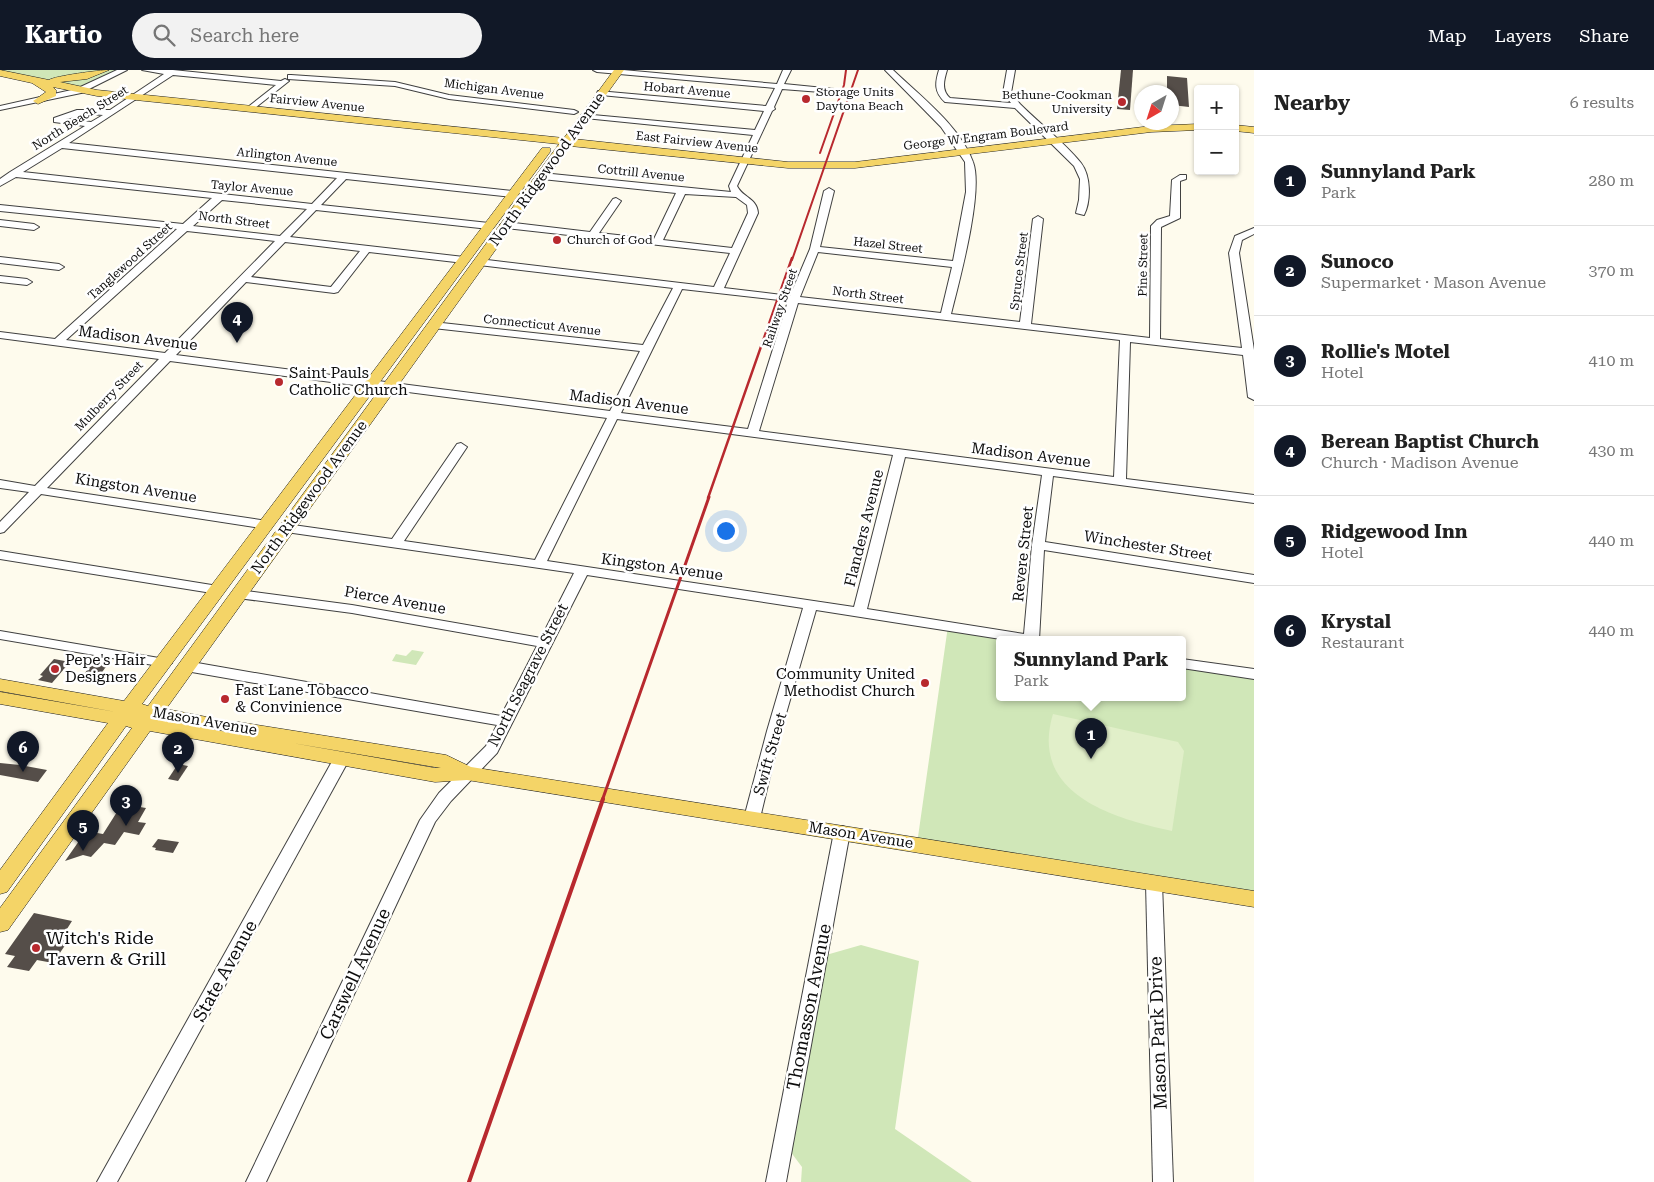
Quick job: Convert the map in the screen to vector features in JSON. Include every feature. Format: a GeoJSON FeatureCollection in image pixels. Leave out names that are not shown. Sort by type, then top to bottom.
{"type":"FeatureCollection","features":[{"type":"Feature","properties":{"kind":"main road"},"geometry":{"type":"LineString","coordinates":[[30,80],[69,80],[104,70]]}},
{"type":"Feature","properties":{"kind":"main road","name":"North Ridgewood Avenue"},"geometry":{"type":"LineString","coordinates":[[590,90],[602,70]]}},
{"type":"Feature","properties":{"kind":"main road","name":"North Ridgewood Avenue"},"geometry":{"type":"LineString","coordinates":[[0,924],[479,262],[505,225],[517,198],[567,124],[585,116],[618,71]]}},
{"type":"Feature","properties":{"kind":"main road"},"geometry":{"type":"LineString","coordinates":[[0,73],[78,91]]}},
{"type":"Feature","properties":{"kind":"main road"},"geometry":{"type":"LineString","coordinates":[[30,80],[52,90],[52,94],[38,101]]}},
{"type":"Feature","properties":{"kind":"main road","name":"Fairview Avenue"},"geometry":{"type":"LineString","coordinates":[[78,91],[251,108],[567,124]]}},
{"type":"Feature","properties":{"kind":"main road"},"geometry":{"type":"LineString","coordinates":[[57,97],[97,93]]}},
{"type":"Feature","properties":{"kind":"main road","name":"North Ridgewood Avenue"},"geometry":{"type":"LineString","coordinates":[[0,886],[126,712],[165,663],[489,226],[542,176],[567,124]]}},
{"type":"Feature","properties":{"kind":"main road","name":"East Fairview Avenue"},"geometry":{"type":"LineString","coordinates":[[567,124],[745,162],[838,166]]}},
{"type":"Feature","properties":{"kind":"main road","name":"George W Engram Boulevard"},"geometry":{"type":"LineString","coordinates":[[838,166],[1152,129],[1194,127]]}},
{"type":"Feature","properties":{"kind":"main road"},"geometry":{"type":"LineString","coordinates":[[1239,128],[1254,130]]}},
{"type":"Feature","properties":{"kind":"main road","name":"Mason Avenue"},"geometry":{"type":"LineString","coordinates":[[0,685],[148,718],[440,776],[467,773],[1254,899]]}},
{"type":"Feature","properties":{"kind":"main road","name":"Mason Avenue"},"geometry":{"type":"LineString","coordinates":[[0,698],[126,712]]}},
{"type":"Feature","properties":{"kind":"main road","name":"Mason Avenue"},"geometry":{"type":"LineString","coordinates":[[148,718],[235,728],[446,762],[467,773]]}},
{"type":"Feature","properties":{"kind":"street"},"geometry":{"type":"LineString","coordinates":[[0,108],[78,91],[123,70]]}},
{"type":"Feature","properties":{"kind":"street"},"geometry":{"type":"LineString","coordinates":[[146,70],[282,83]]}},
{"type":"Feature","properties":{"kind":"street"},"geometry":{"type":"LineString","coordinates":[[251,108],[300,70]]}},
{"type":"Feature","properties":{"kind":"street"},"geometry":{"type":"LineString","coordinates":[[602,70],[834,91]]}},
{"type":"Feature","properties":{"kind":"street"},"geometry":{"type":"LineString","coordinates":[[718,290],[737,250],[754,206],[750,201],[738,194],[733,186],[771,109],[787,70]]}},
{"type":"Feature","properties":{"kind":"street"},"geometry":{"type":"LineString","coordinates":[[890,70],[953,136],[970,164],[972,180],[959,265],[944,316]]}},
{"type":"Feature","properties":{"kind":"street"},"geometry":{"type":"LineString","coordinates":[[943,70],[939,82],[942,96],[948,100],[1017,106]]}},
{"type":"Feature","properties":{"kind":"street"},"geometry":{"type":"LineString","coordinates":[[1011,70],[1007,93],[1017,106],[1078,165],[1084,179],[1084,200],[1081,213]]}},
{"type":"Feature","properties":{"kind":"street","name":"North Beach Street"},"geometry":{"type":"LineString","coordinates":[[0,182],[112,113],[172,72]]}},
{"type":"Feature","properties":{"kind":"street","name":"Michigan Avenue"},"geometry":{"type":"LineString","coordinates":[[292,77],[395,84],[567,124]]}},
{"type":"Feature","properties":{"kind":"street","name":"Hobart Avenue"},"geometry":{"type":"LineString","coordinates":[[602,93],[771,109]]}},
{"type":"Feature","properties":{"kind":"street"},"geometry":{"type":"LineString","coordinates":[[93,125],[58,120],[70,113],[83,110],[112,113]]}},
{"type":"Feature","properties":{"kind":"street"},"geometry":{"type":"LineString","coordinates":[[585,116],[759,133]]}},
{"type":"Feature","properties":{"kind":"street","name":"Arlington Avenue"},"geometry":{"type":"LineString","coordinates":[[59,145],[344,176],[517,198]]}},
{"type":"Feature","properties":{"kind":"street","name":"Taylor Avenue"},"geometry":{"type":"LineString","coordinates":[[13,174],[218,198],[489,226]]}},
{"type":"Feature","properties":{"kind":"street","name":"Mulberry Street"},"geometry":{"type":"LineString","coordinates":[[0,529],[344,176]]}},
{"type":"Feature","properties":{"kind":"street","name":"Cottrill Avenue"},"geometry":{"type":"LineString","coordinates":[[542,176],[738,194]]}},
{"type":"Feature","properties":{"kind":"street","name":"Pine Street"},"geometry":{"type":"LineString","coordinates":[[1155,340],[1156,226],[1160,222],[1175,218],[1176,180],[1183,176]]}},
{"type":"Feature","properties":{"kind":"street"},"geometry":{"type":"LineString","coordinates":[[657,242],[682,190]]}},
{"type":"Feature","properties":{"kind":"street","name":"Railway Street"},"geometry":{"type":"LineString","coordinates":[[753,433],[794,299],[815,249],[828,192]]}},
{"type":"Feature","properties":{"kind":"street","name":"Tanglewood Street"},"geometry":{"type":"LineString","coordinates":[[58,342],[218,198]]}},
{"type":"Feature","properties":{"kind":"street"},"geometry":{"type":"LineString","coordinates":[[593,234],[616,201]]}},
{"type":"Feature","properties":{"kind":"street","name":"North Street"},"geometry":{"type":"LineString","coordinates":[[0,208],[186,227],[464,260]]}},
{"type":"Feature","properties":{"kind":"street","name":"Spruce Street"},"geometry":{"type":"LineString","coordinates":[[1025,326],[1038,218]]}},
{"type":"Feature","properties":{"kind":"street"},"geometry":{"type":"LineString","coordinates":[[0,223],[34,227]]}},
{"type":"Feature","properties":{"kind":"street"},"geometry":{"type":"LineString","coordinates":[[505,225],[737,250]]}},
{"type":"Feature","properties":{"kind":"street"},"geometry":{"type":"LineString","coordinates":[[1254,231],[1238,238],[1235,245],[1251,352],[1254,397]]}},
{"type":"Feature","properties":{"kind":"street"},"geometry":{"type":"LineString","coordinates":[[245,279],[334,290],[366,249]]}},
{"type":"Feature","properties":{"kind":"street","name":"Hazel Street"},"geometry":{"type":"LineString","coordinates":[[815,249],[959,265]]}},
{"type":"Feature","properties":{"kind":"street"},"geometry":{"type":"LineString","coordinates":[[0,260],[59,267]]}},
{"type":"Feature","properties":{"kind":"street","name":"North Street"},"geometry":{"type":"LineString","coordinates":[[479,262],[1251,352]]}},
{"type":"Feature","properties":{"kind":"street"},"geometry":{"type":"LineString","coordinates":[[0,279],[27,282]]}},
{"type":"Feature","properties":{"kind":"street"},"geometry":{"type":"LineString","coordinates":[[539,564],[679,285]]}},
{"type":"Feature","properties":{"kind":"street","name":"Connecticut Avenue"},"geometry":{"type":"LineString","coordinates":[[433,325],[648,349]]}},
{"type":"Feature","properties":{"kind":"street","name":"Madison Avenue"},"geometry":{"type":"LineString","coordinates":[[0,335],[1254,500]]}},
{"type":"Feature","properties":{"kind":"street"},"geometry":{"type":"LineString","coordinates":[[1120,481],[1125,337]]}},
{"type":"Feature","properties":{"kind":"street"},"geometry":{"type":"LineString","coordinates":[[396,543],[461,447]]}},
{"type":"Feature","properties":{"kind":"street","name":"Flanders Avenue"},"geometry":{"type":"LineString","coordinates":[[860,611],[900,453]]}},
{"type":"Feature","properties":{"kind":"street","name":"Revere Street"},"geometry":{"type":"LineString","coordinates":[[1032,636],[1038,545],[1048,472]]}},
{"type":"Feature","properties":{"kind":"street","name":"Kingston Avenue"},"geometry":{"type":"LineString","coordinates":[[0,484],[267,525]]}},
{"type":"Feature","properties":{"kind":"street","name":"Kingston Avenue"},"geometry":{"type":"LineString","coordinates":[[286,528],[860,611],[1008,636]]}},
{"type":"Feature","properties":{"kind":"street","name":"Winchester Street"},"geometry":{"type":"LineString","coordinates":[[1038,545],[1254,579]]}},
{"type":"Feature","properties":{"kind":"street"},"geometry":{"type":"LineString","coordinates":[[0,556],[218,590]]}},
{"type":"Feature","properties":{"kind":"street","name":"North Seagrave Street"},"geometry":{"type":"LineString","coordinates":[[467,773],[492,749],[582,571]]}},
{"type":"Feature","properties":{"kind":"street","name":"Pierce Avenue"},"geometry":{"type":"LineString","coordinates":[[238,594],[352,609],[545,643]]}},
{"type":"Feature","properties":{"kind":"street","name":"Swift Street"},"geometry":{"type":"LineString","coordinates":[[752,818],[774,731],[812,604]]}},
{"type":"Feature","properties":{"kind":"street"},"geometry":{"type":"LineString","coordinates":[[0,634],[165,663]]}},
{"type":"Feature","properties":{"kind":"street"},"geometry":{"type":"LineString","coordinates":[[1186,664],[1254,674]]}},
{"type":"Feature","properties":{"kind":"street"},"geometry":{"type":"LineString","coordinates":[[186,666],[507,722]]}},
{"type":"Feature","properties":{"kind":"street","name":"State Avenue"},"geometry":{"type":"LineString","coordinates":[[107,1182],[342,758]]}},
{"type":"Feature","properties":{"kind":"street","name":"Carswell Avenue"},"geometry":{"type":"LineString","coordinates":[[256,1182],[428,820],[445,797],[467,773]]}},
{"type":"Feature","properties":{"kind":"street","name":"Thomasson Avenue"},"geometry":{"type":"LineString","coordinates":[[776,1182],[842,832]]}},
{"type":"Feature","properties":{"kind":"street","name":"Mason Park Drive"},"geometry":{"type":"LineString","coordinates":[[1154,883],[1163,1182]]}},
{"type":"Feature","properties":{"kind":"green space"},"geometry":{"type":"Polygon","coordinates":[[[0,70],[123,70],[78,91],[0,70]]]}},
{"type":"Feature","properties":{"kind":"green space"},"geometry":{"type":"Polygon","coordinates":[[[948,626],[1008,636],[996,636],[996,701],[1186,701],[1186,664],[1254,674],[1254,899],[917,844],[948,626]]]}},
{"type":"Feature","properties":{"kind":"green space"},"geometry":{"type":"Polygon","coordinates":[[[412,650],[424,652],[416,665],[392,661],[396,654],[406,656],[412,650]]]}},
{"type":"Feature","properties":{"kind":"green space"},"geometry":{"type":"Polygon","coordinates":[[[1053,714],[1178,742],[1184,751],[1172,831],[1124,818],[1101,809],[1081,797],[1064,782],[1053,764],[1049,741],[1053,714]]]}},
{"type":"Feature","properties":{"kind":"green space"},"geometry":{"type":"Polygon","coordinates":[[[861,945],[919,961],[895,1129],[972,1182],[801,1182],[802,1167],[790,1151],[826,955],[861,945]]]}},
{"type":"Feature","properties":{"kind":"building"},"geometry":{"type":"Polygon","coordinates":[[[1121,70],[1133,70],[1130,110],[1117,109],[1121,70]]]}},
{"type":"Feature","properties":{"kind":"building"},"geometry":{"type":"Polygon","coordinates":[[[1167,76],[1187,78],[1189,107],[1179,106],[1179,85],[1167,85],[1167,76]]]}},
{"type":"Feature","properties":{"kind":"building","name":"Pepe's Hair Designers"},"geometry":{"type":"Polygon","coordinates":[[[54,659],[70,662],[52,683],[38,680],[43,676],[40,675],[54,659]]]}},
{"type":"Feature","properties":{"kind":"building"},"geometry":{"type":"Polygon","coordinates":[[[93,662],[108,664],[97,679],[82,677],[93,662]]]}},
{"type":"Feature","properties":{"kind":"building"},"geometry":{"type":"Polygon","coordinates":[[[0,763],[47,770],[38,782],[0,775],[0,763]]]}},
{"type":"Feature","properties":{"kind":"building"},"geometry":{"type":"Polygon","coordinates":[[[178,764],[188,766],[178,781],[168,779],[178,764]]]}},
{"type":"Feature","properties":{"kind":"building"},"geometry":{"type":"Polygon","coordinates":[[[122,804],[146,808],[138,822],[146,823],[139,835],[124,832],[115,845],[104,843],[91,857],[83,855],[65,861],[86,831],[103,834],[122,804]]]}},
{"type":"Feature","properties":{"kind":"building"},"geometry":{"type":"Polygon","coordinates":[[[158,839],[179,842],[173,853],[155,850],[156,848],[152,847],[158,839]]]}},
{"type":"Feature","properties":{"kind":"building","name":"Witch's Ride Tavern & Grill"},"geometry":{"type":"Polygon","coordinates":[[[34,913],[72,921],[60,940],[68,941],[53,963],[37,960],[29,971],[7,967],[15,956],[5,954],[34,913]]]}},
{"type":"Feature","properties":{"kind":"railway"},"geometry":{"type":"LineString","coordinates":[[820,153],[844,85],[846,70]]}},
{"type":"Feature","properties":{"kind":"railway"},"geometry":{"type":"LineString","coordinates":[[792,260],[858,70]]}},
{"type":"Feature","properties":{"kind":"railway"},"geometry":{"type":"LineString","coordinates":[[708,498],[792,258]]}},
{"type":"Feature","properties":{"kind":"railway"},"geometry":{"type":"LineString","coordinates":[[602,801],[709,497]]}},
{"type":"Feature","properties":{"kind":"railway"},"geometry":{"type":"LineString","coordinates":[[469,1182],[603,799]]}},
{"type":"Feature","properties":{"kind":"place","name":"Storage Units Daytona Beach"},"geometry":{"type":"Point","coordinates":[806,99]}},
{"type":"Feature","properties":{"kind":"place","name":"Bethune-Cookman University"},"geometry":{"type":"Point","coordinates":[1122,102]}},
{"type":"Feature","properties":{"kind":"place","name":"Church of God"},"geometry":{"type":"Point","coordinates":[557,240]}},
{"type":"Feature","properties":{"kind":"place","name":"Berean Baptist Church"},"geometry":{"type":"Point","coordinates":[237,343]}},
{"type":"Feature","properties":{"kind":"place","name":"Saint Pauls Catholic Church"},"geometry":{"type":"Point","coordinates":[279,382]}},
{"type":"Feature","properties":{"kind":"place","name":"Pepe's Hair Designers"},"geometry":{"type":"Point","coordinates":[55,669]}},
{"type":"Feature","properties":{"kind":"place","name":"Community United Methodist Church"},"geometry":{"type":"Point","coordinates":[925,683]}},
{"type":"Feature","properties":{"kind":"place","name":"Fast Lane Tobacco & Convinience"},"geometry":{"type":"Point","coordinates":[225,699]}},
{"type":"Feature","properties":{"kind":"place","name":"Sunnyland Park"},"geometry":{"type":"Point","coordinates":[1091,759]}},
{"type":"Feature","properties":{"kind":"place","name":"Krystal"},"geometry":{"type":"Point","coordinates":[23,772]}},
{"type":"Feature","properties":{"kind":"place","name":"Sunoco"},"geometry":{"type":"Point","coordinates":[178,773]}},
{"type":"Feature","properties":{"kind":"place","name":"Rollie's Motel"},"geometry":{"type":"Point","coordinates":[126,826]}},
{"type":"Feature","properties":{"kind":"place","name":"Ridgewood Inn"},"geometry":{"type":"Point","coordinates":[83,851]}},
{"type":"Feature","properties":{"kind":"place","name":"Witch's Ride Tavern & Grill"},"geometry":{"type":"Point","coordinates":[36,948]}}]}
